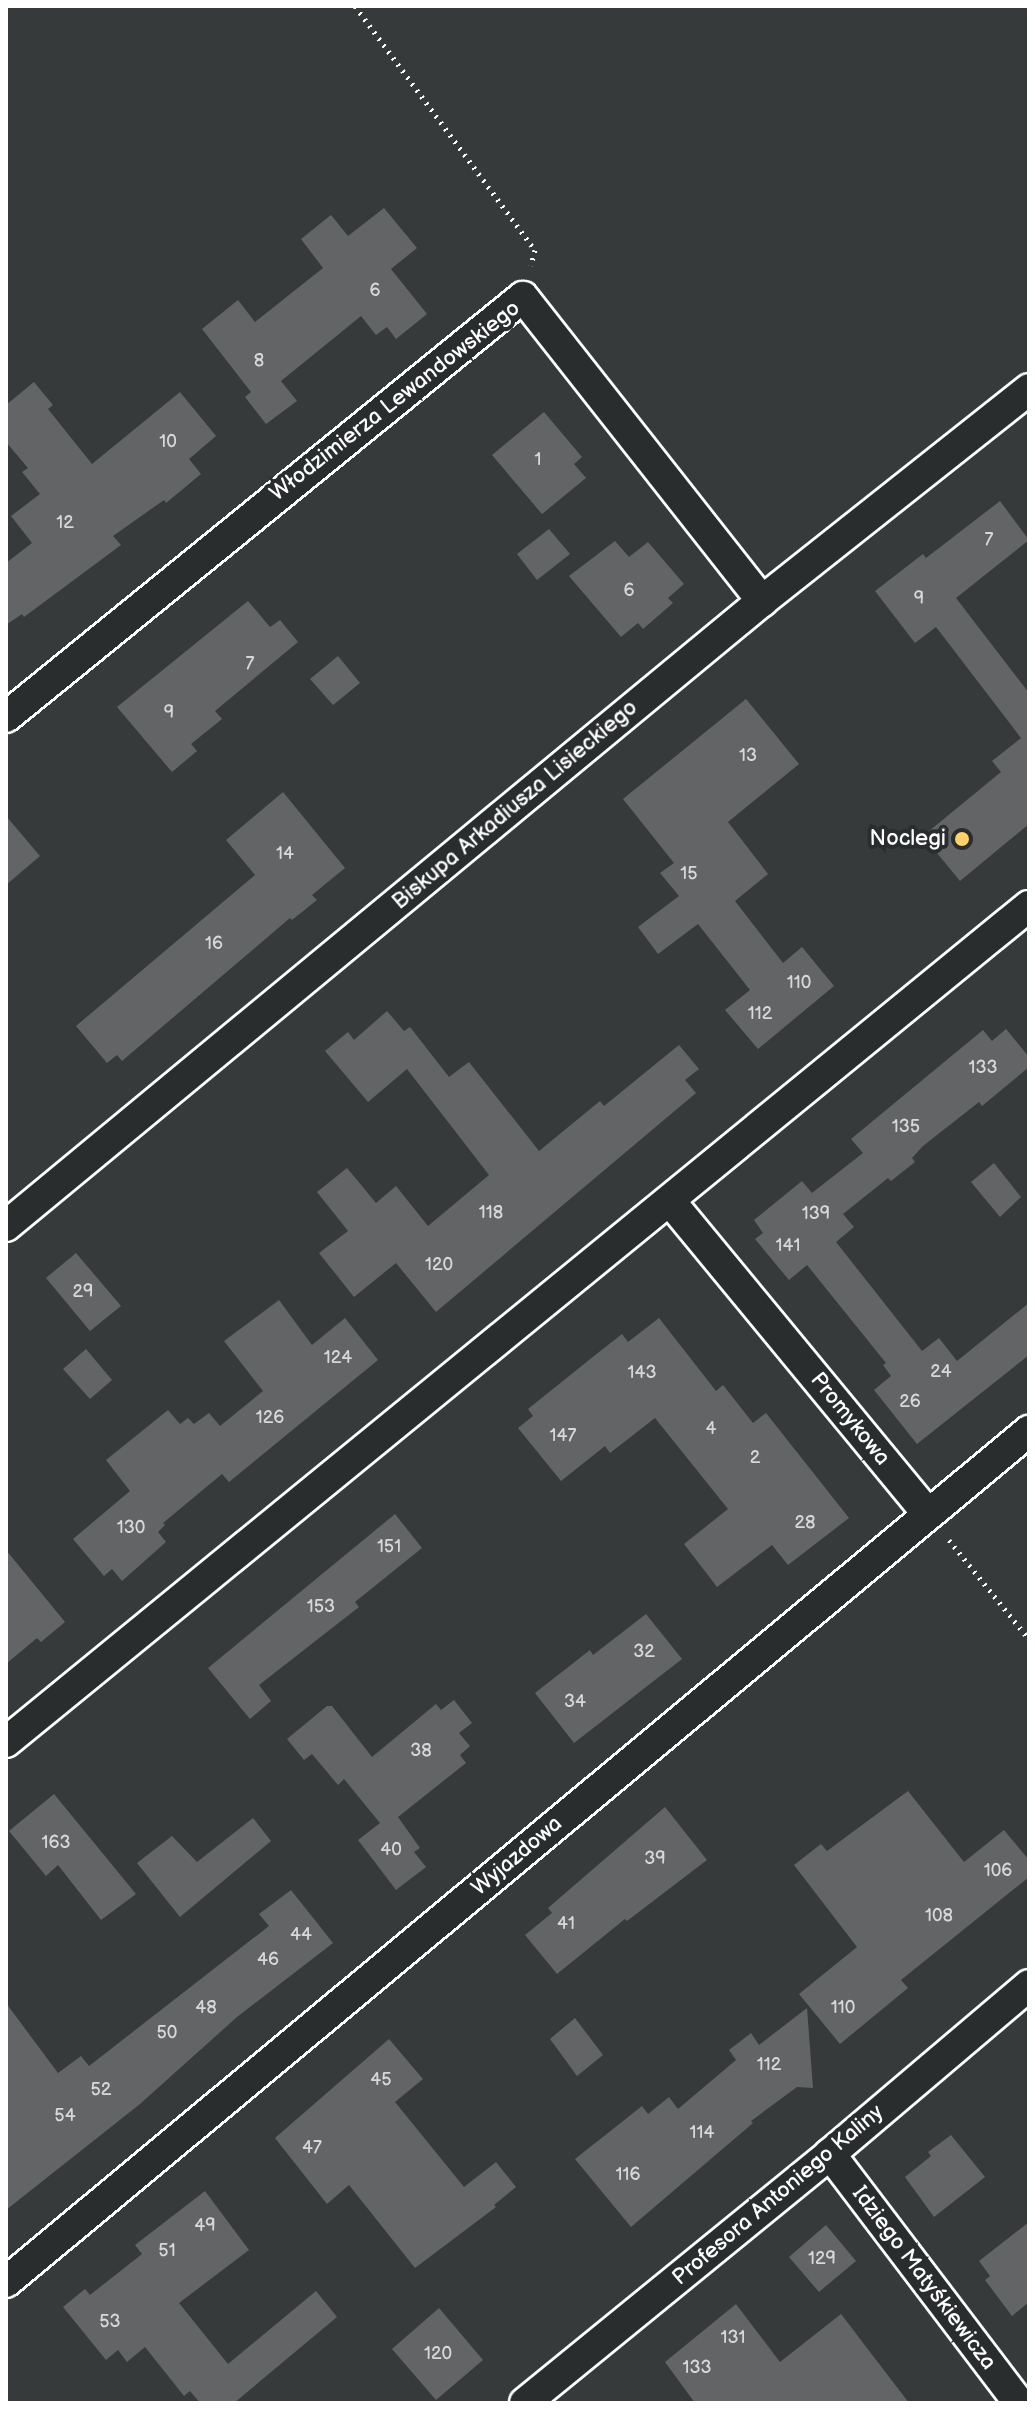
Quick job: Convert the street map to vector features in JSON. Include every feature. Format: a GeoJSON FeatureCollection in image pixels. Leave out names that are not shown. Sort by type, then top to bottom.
{"type":"FeatureCollection","features":[{"type":"Feature","properties":{"kind":"street","name":"Włodzimierza Lewandowskiego"},"geometry":{"type":"LineString","coordinates":[[6,717],[523,297],[762,601]]}},
{"type":"Feature","properties":{"kind":"street","name":"Biskupa Arkadiusza Lisieckiego"},"geometry":{"type":"LineString","coordinates":[[8,1220],[762,601],[1029,389]]}},
{"type":"Feature","properties":{"kind":"street"},"geometry":{"type":"LineString","coordinates":[[6,1742],[1029,906]]}},
{"type":"Feature","properties":{"kind":"street","name":"Promykowa"},"geometry":{"type":"LineString","coordinates":[[670,1201],[928,1514]]}},
{"type":"Feature","properties":{"kind":"street","name":"Wyjazdowa"},"geometry":{"type":"LineString","coordinates":[[6,2282],[1029,1431]]}},
{"type":"Feature","properties":{"kind":"street","name":"Profesora Antoniego Kaliny"},"geometry":{"type":"LineString","coordinates":[[525,2403],[830,2154],[1029,1985]]}},
{"type":"Feature","properties":{"kind":"street","name":"Idziego Matyśkiewicza"},"geometry":{"type":"LineString","coordinates":[[830,2154],[1019,2403]]}},
{"type":"Feature","properties":{"kind":"path"},"geometry":{"type":"LineString","coordinates":[[355,6],[535,250],[523,297]]}},
{"type":"Feature","properties":{"kind":"path"},"geometry":{"type":"LineString","coordinates":[[928,1514],[1029,1639]]}},
{"type":"Feature","properties":{"kind":"building"},"geometry":{"type":"Polygon","coordinates":[[[384,208],[417,248],[391,269],[427,314],[396,339],[387,327],[376,335],[361,316],[281,381],[297,401],[266,424],[245,397],[251,392],[202,329],[238,300],[255,322],[323,268],[301,239],[331,215],[348,236],[384,208]]]}},
{"type":"Feature","properties":{"kind":"building"},"geometry":{"type":"Polygon","coordinates":[[[34,382],[53,405],[48,409],[92,464],[180,392],[216,436],[189,459],[201,474],[166,503],[164,500],[113,536],[121,545],[24,617],[22,614],[6,625],[6,563],[32,543],[11,516],[40,494],[22,472],[28,468],[6,442],[6,405],[34,382]]]}},
{"type":"Feature","properties":{"kind":"building"},"geometry":{"type":"Polygon","coordinates":[[[544,412],[582,457],[574,464],[586,478],[542,514],[492,455],[544,412]]]}},
{"type":"Feature","properties":{"kind":"building"},"geometry":{"type":"Polygon","coordinates":[[[1000,501],[1029,540],[956,598],[1029,693],[1029,824],[960,881],[923,836],[1001,772],[992,761],[1021,738],[936,627],[915,643],[875,591],[923,554],[926,558],[1000,501]]]}},
{"type":"Feature","properties":{"kind":"building"},"geometry":{"type":"Polygon","coordinates":[[[549,529],[570,554],[537,580],[517,554],[549,529]]]}},
{"type":"Feature","properties":{"kind":"building"},"geometry":{"type":"Polygon","coordinates":[[[615,541],[629,557],[648,542],[684,584],[668,598],[673,603],[643,629],[638,623],[621,637],[569,576],[615,541]]]}},
{"type":"Feature","properties":{"kind":"building"},"geometry":{"type":"Polygon","coordinates":[[[248,601],[270,627],[280,620],[298,642],[215,711],[222,719],[191,744],[197,751],[172,772],[117,707],[248,601]]]}},
{"type":"Feature","properties":{"kind":"building"},"geometry":{"type":"Polygon","coordinates":[[[338,656],[360,683],[333,705],[310,679],[338,656]]]}},
{"type":"Feature","properties":{"kind":"building"},"geometry":{"type":"Polygon","coordinates":[[[746,699],[799,764],[728,822],[768,874],[735,901],[783,963],[802,947],[834,986],[758,1049],[725,1010],[750,990],[698,924],[658,954],[638,927],[679,896],[660,873],[674,863],[623,799],[746,699]]]}},
{"type":"Feature","properties":{"kind":"building"},"geometry":{"type":"Polygon","coordinates":[[[283,792],[345,868],[312,895],[317,900],[292,920],[290,918],[122,1061],[117,1055],[107,1063],[76,1026],[255,875],[226,840],[283,792]]]}},
{"type":"Feature","properties":{"kind":"building"},"geometry":{"type":"Polygon","coordinates":[[[6,816],[40,856],[6,885],[6,816]]]}},
{"type":"Feature","properties":{"kind":"building"},"geometry":{"type":"Polygon","coordinates":[[[387,1011],[404,1031],[410,1027],[449,1077],[469,1062],[539,1151],[600,1101],[604,1106],[679,1045],[699,1069],[685,1080],[696,1093],[436,1312],[396,1263],[354,1297],[319,1253],[348,1231],[317,1192],[347,1168],[376,1203],[396,1186],[428,1226],[489,1175],[407,1069],[368,1102],[325,1051],[348,1032],[354,1040],[387,1011]]]}},
{"type":"Feature","properties":{"kind":"building"},"geometry":{"type":"Polygon","coordinates":[[[1006,1029],[1029,1057],[1029,1067],[982,1106],[979,1102],[923,1146],[912,1158],[915,1162],[891,1181],[888,1178],[843,1214],[854,1227],[836,1242],[922,1351],[939,1338],[957,1361],[1029,1303],[1029,1355],[917,1444],[874,1390],[891,1376],[883,1365],[886,1363],[807,1265],[789,1280],[755,1239],[763,1233],[754,1220],[802,1181],[812,1193],[863,1153],[851,1139],[983,1030],[992,1041],[1006,1029]]]}},
{"type":"Feature","properties":{"kind":"building"},"geometry":{"type":"Polygon","coordinates":[[[994,1163],[1021,1197],[1000,1217],[971,1182],[994,1163]]]}},
{"type":"Feature","properties":{"kind":"building"},"geometry":{"type":"Polygon","coordinates":[[[76,1253],[121,1306],[90,1331],[46,1278],[76,1253]]]}},
{"type":"Feature","properties":{"kind":"building"},"geometry":{"type":"Polygon","coordinates":[[[279,1300],[312,1345],[345,1318],[378,1360],[229,1482],[222,1474],[163,1523],[165,1525],[158,1532],[166,1542],[122,1581],[112,1569],[104,1576],[73,1539],[130,1491],[106,1460],[168,1410],[180,1424],[188,1418],[194,1424],[209,1413],[220,1426],[263,1391],[224,1341],[279,1300]]]}},
{"type":"Feature","properties":{"kind":"building"},"geometry":{"type":"Polygon","coordinates":[[[659,1318],[716,1391],[723,1385],[753,1423],[766,1413],[849,1518],[788,1565],[772,1545],[717,1587],[684,1544],[728,1509],[655,1418],[610,1453],[605,1446],[561,1481],[518,1428],[533,1416],[528,1409],[622,1334],[628,1342],[659,1318]]]}},
{"type":"Feature","properties":{"kind":"building"},"geometry":{"type":"Polygon","coordinates":[[[86,1349],[112,1380],[90,1399],[63,1369],[86,1349]]]}},
{"type":"Feature","properties":{"kind":"building"},"geometry":{"type":"Polygon","coordinates":[[[395,1514],[422,1548],[355,1602],[359,1607],[259,1685],[271,1701],[250,1719],[208,1668],[395,1514]]]}},
{"type":"Feature","properties":{"kind":"building"},"geometry":{"type":"Polygon","coordinates":[[[6,1550],[65,1622],[41,1642],[37,1638],[6,1664],[6,1550]]]}},
{"type":"Feature","properties":{"kind":"building"},"geometry":{"type":"Polygon","coordinates":[[[646,1614],[682,1659],[574,1743],[535,1693],[590,1650],[593,1655],[646,1614]]]}},
{"type":"Feature","properties":{"kind":"building"},"geometry":{"type":"Polygon","coordinates":[[[454,1700],[472,1723],[459,1733],[470,1746],[460,1755],[466,1763],[398,1817],[420,1848],[414,1852],[426,1867],[396,1890],[358,1840],[380,1823],[344,1779],[338,1785],[312,1754],[304,1760],[287,1739],[327,1706],[332,1706],[372,1757],[436,1704],[441,1710],[454,1700]]]}},
{"type":"Feature","properties":{"kind":"building"},"geometry":{"type":"Polygon","coordinates":[[[908,1791],[964,1862],[1004,1830],[1029,1860],[1029,1877],[901,1980],[908,1988],[840,2044],[799,1994],[857,1947],[794,1865],[821,1844],[827,1851],[908,1791]]]}},
{"type":"Feature","properties":{"kind":"building"},"geometry":{"type":"Polygon","coordinates":[[[54,1794],[136,1894],[101,1920],[58,1865],[46,1876],[9,1831],[54,1794]]]}},
{"type":"Feature","properties":{"kind":"building"},"geometry":{"type":"Polygon","coordinates":[[[665,1807],[707,1860],[627,1921],[625,1919],[557,1974],[525,1935],[552,1913],[548,1908],[665,1807]]]}},
{"type":"Feature","properties":{"kind":"building"},"geometry":{"type":"Polygon","coordinates":[[[253,1818],[271,1841],[180,1917],[137,1863],[172,1836],[197,1862],[253,1818]]]}},
{"type":"Feature","properties":{"kind":"building"},"geometry":{"type":"Polygon","coordinates":[[[291,1890],[333,1943],[237,2017],[140,2104],[6,2210],[6,2003],[58,2073],[81,2056],[89,2066],[269,1926],[259,1914],[291,1890]]]}},
{"type":"Feature","properties":{"kind":"building"},"geometry":{"type":"Polygon","coordinates":[[[807,2008],[813,2088],[797,2087],[751,2121],[753,2123],[631,2227],[575,2159],[642,2106],[648,2114],[669,2097],[678,2109],[736,2060],[729,2050],[751,2033],[759,2045],[807,2008]]]}},
{"type":"Feature","properties":{"kind":"building"},"geometry":{"type":"Polygon","coordinates":[[[575,2018],[603,2055],[577,2076],[550,2039],[575,2018]]]}},
{"type":"Feature","properties":{"kind":"building"},"geometry":{"type":"Polygon","coordinates":[[[389,2039],[423,2079],[395,2102],[464,2187],[496,2162],[516,2187],[494,2205],[496,2207],[415,2268],[349,2185],[327,2204],[275,2138],[389,2039]]]}},
{"type":"Feature","properties":{"kind":"building"},"geometry":{"type":"Polygon","coordinates":[[[951,2135],[985,2177],[934,2217],[905,2177],[931,2156],[928,2152],[951,2135]]]}},
{"type":"Feature","properties":{"kind":"building"},"geometry":{"type":"Polygon","coordinates":[[[205,2191],[249,2250],[179,2303],[228,2364],[316,2291],[337,2317],[234,2403],[200,2403],[190,2391],[184,2396],[145,2347],[127,2362],[118,2350],[106,2360],[63,2307],[85,2289],[90,2295],[142,2254],[135,2245],[205,2191]]]}},
{"type":"Feature","properties":{"kind":"building"},"geometry":{"type":"Polygon","coordinates":[[[1029,2222],[1029,2302],[1012,2316],[985,2280],[990,2276],[979,2261],[1029,2222]]]}},
{"type":"Feature","properties":{"kind":"building"},"geometry":{"type":"Polygon","coordinates":[[[826,2225],[856,2261],[819,2292],[789,2257],[826,2225]]]}},
{"type":"Feature","properties":{"kind":"building"},"geometry":{"type":"Polygon","coordinates":[[[736,2304],[780,2362],[841,2314],[909,2403],[695,2403],[665,2362],[736,2304]]]}},
{"type":"Feature","properties":{"kind":"building"},"geometry":{"type":"Polygon","coordinates":[[[439,2308],[483,2360],[436,2400],[392,2349],[439,2308]]]}},
{"type":"Feature","properties":{"kind":"place","name":"Noclegi"},"geometry":{"type":"Point","coordinates":[962,839]}}]}
